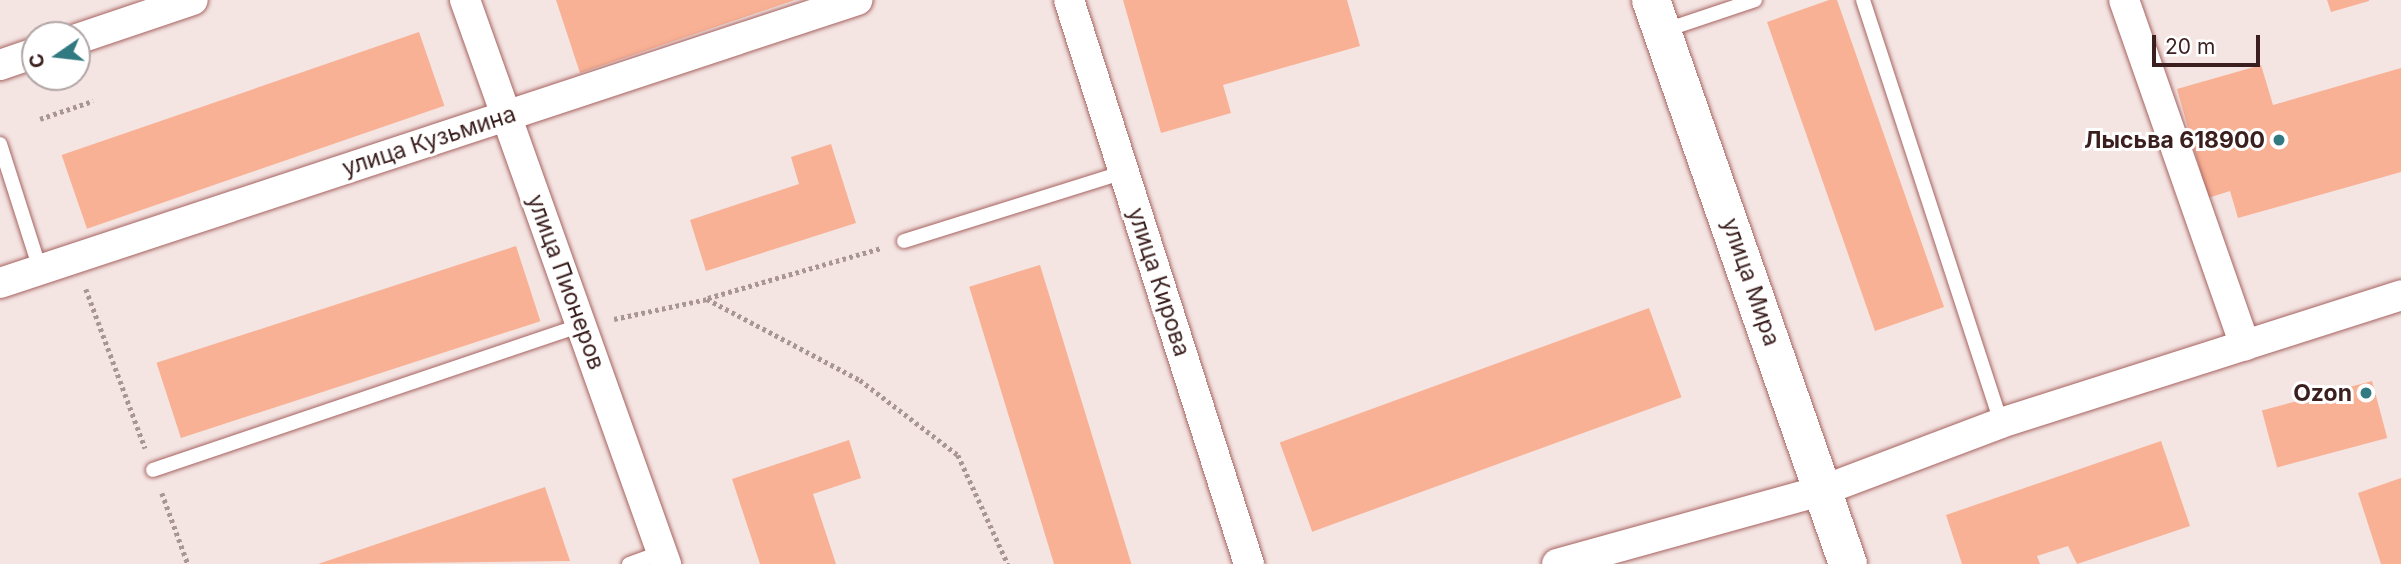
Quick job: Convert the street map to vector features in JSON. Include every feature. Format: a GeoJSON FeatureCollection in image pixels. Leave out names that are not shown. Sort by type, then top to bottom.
{"type":"FeatureCollection","features":[{"type":"Feature","properties":{"kind":"street"},"geometry":{"type":"LineString","coordinates":[[91,34],[193,0]]}},
{"type":"Feature","properties":{"kind":"street","name":"улица Пионеров"},"geometry":{"type":"LineString","coordinates":[[465,0],[664,558]]}},
{"type":"Feature","properties":{"kind":"street","name":"улица Кузьмина"},"geometry":{"type":"LineString","coordinates":[[0,282],[857,0]]}},
{"type":"Feature","properties":{"kind":"street","name":"улица Кирова"},"geometry":{"type":"LineString","coordinates":[[1069,0],[1250,564]]}},
{"type":"Feature","properties":{"kind":"street"},"geometry":{"type":"LineString","coordinates":[[2124,0],[2245,345]]}},
{"type":"Feature","properties":{"kind":"street","name":"улица Мира"},"geometry":{"type":"LineString","coordinates":[[1657,15],[1848,564]]}},
{"type":"Feature","properties":{"kind":"street"},"geometry":{"type":"LineString","coordinates":[[0,65],[21,58]]}},
{"type":"Feature","properties":{"kind":"street"},"geometry":{"type":"LineString","coordinates":[[1557,564],[1824,490],[2001,423],[2401,295]]}},
{"type":"Feature","properties":{"kind":"lane"},"geometry":{"type":"LineString","coordinates":[[1657,15],[1755,0]]}},
{"type":"Feature","properties":{"kind":"lane"},"geometry":{"type":"LineString","coordinates":[[1863,0],[2001,423]]}},
{"type":"Feature","properties":{"kind":"lane"},"geometry":{"type":"LineString","coordinates":[[0,144],[40,269]]}},
{"type":"Feature","properties":{"kind":"lane"},"geometry":{"type":"LineString","coordinates":[[904,242],[1124,172]]}},
{"type":"Feature","properties":{"kind":"lane"},"geometry":{"type":"LineString","coordinates":[[153,470],[582,325]]}},
{"type":"Feature","properties":{"kind":"lane"},"geometry":{"type":"LineString","coordinates":[[629,564],[664,558]]}},
{"type":"Feature","properties":{"kind":"path"},"geometry":{"type":"LineString","coordinates":[[40,119],[93,101]]}},
{"type":"Feature","properties":{"kind":"path"},"geometry":{"type":"LineString","coordinates":[[582,325],[708,299],[904,242]]}},
{"type":"Feature","properties":{"kind":"path"},"geometry":{"type":"LineString","coordinates":[[74,258],[188,564]]}},
{"type":"Feature","properties":{"kind":"path"},"geometry":{"type":"LineString","coordinates":[[708,299],[860,380],[958,456],[1008,564]]}},
{"type":"Feature","properties":{"kind":"building"},"geometry":{"type":"Polygon","coordinates":[[[556,0],[795,0],[580,73],[556,0]]]}},
{"type":"Feature","properties":{"kind":"building"},"geometry":{"type":"Polygon","coordinates":[[[1123,0],[1347,0],[1360,46],[1223,85],[1231,113],[1161,133],[1123,0]]]}},
{"type":"Feature","properties":{"kind":"building"},"geometry":{"type":"Polygon","coordinates":[[[1829,0],[1837,0],[1944,307],[1875,331],[1767,22],[1829,0]]]}},
{"type":"Feature","properties":{"kind":"building"},"geometry":{"type":"Polygon","coordinates":[[[2327,0],[2369,0],[2369,1],[2331,12],[2327,0]]]}},
{"type":"Feature","properties":{"kind":"building"},"geometry":{"type":"Polygon","coordinates":[[[419,32],[444,106],[87,229],[62,155],[419,32]]]}},
{"type":"Feature","properties":{"kind":"building"},"geometry":{"type":"Polygon","coordinates":[[[2261,65],[2273,105],[2401,68],[2401,172],[2238,218],[2230,191],[2208,198],[2177,89],[2261,65]]]}},
{"type":"Feature","properties":{"kind":"building"},"geometry":{"type":"Polygon","coordinates":[[[831,144],[856,223],[706,271],[690,220],[799,184],[791,157],[831,144]]]}},
{"type":"Feature","properties":{"kind":"building"},"geometry":{"type":"Polygon","coordinates":[[[516,246],[540,321],[181,438],[157,363],[516,246]]]}},
{"type":"Feature","properties":{"kind":"building"},"geometry":{"type":"Polygon","coordinates":[[[1040,265],[1131,564],[1054,564],[969,287],[1040,265]]]}},
{"type":"Feature","properties":{"kind":"building"},"geometry":{"type":"Polygon","coordinates":[[[1649,308],[1681,397],[1312,532],[1280,442],[1649,308]]]}},
{"type":"Feature","properties":{"kind":"building"},"geometry":{"type":"Polygon","coordinates":[[[2372,381],[2387,438],[2277,467],[2262,411],[2372,381]]]}},
{"type":"Feature","properties":{"kind":"building"},"geometry":{"type":"Polygon","coordinates":[[[849,440],[861,478],[813,494],[836,564],[760,564],[732,479],[849,440]]]}},
{"type":"Feature","properties":{"kind":"building"},"geometry":{"type":"Polygon","coordinates":[[[2161,441],[2190,526],[2077,564],[2068,546],[2037,556],[2040,564],[1962,564],[1946,515],[2161,441]]]}},
{"type":"Feature","properties":{"kind":"building"},"geometry":{"type":"Polygon","coordinates":[[[2401,478],[2401,564],[2381,564],[2358,493],[2401,478]]]}},
{"type":"Feature","properties":{"kind":"building"},"geometry":{"type":"Polygon","coordinates":[[[545,487],[570,561],[318,564],[545,487]]]}},
{"type":"Feature","properties":{"kind":"place","name":"Лысьва 618900"},"geometry":{"type":"Point","coordinates":[2279,140]}},
{"type":"Feature","properties":{"kind":"place","name":"Ozon"},"geometry":{"type":"Point","coordinates":[2366,393]}}]}
